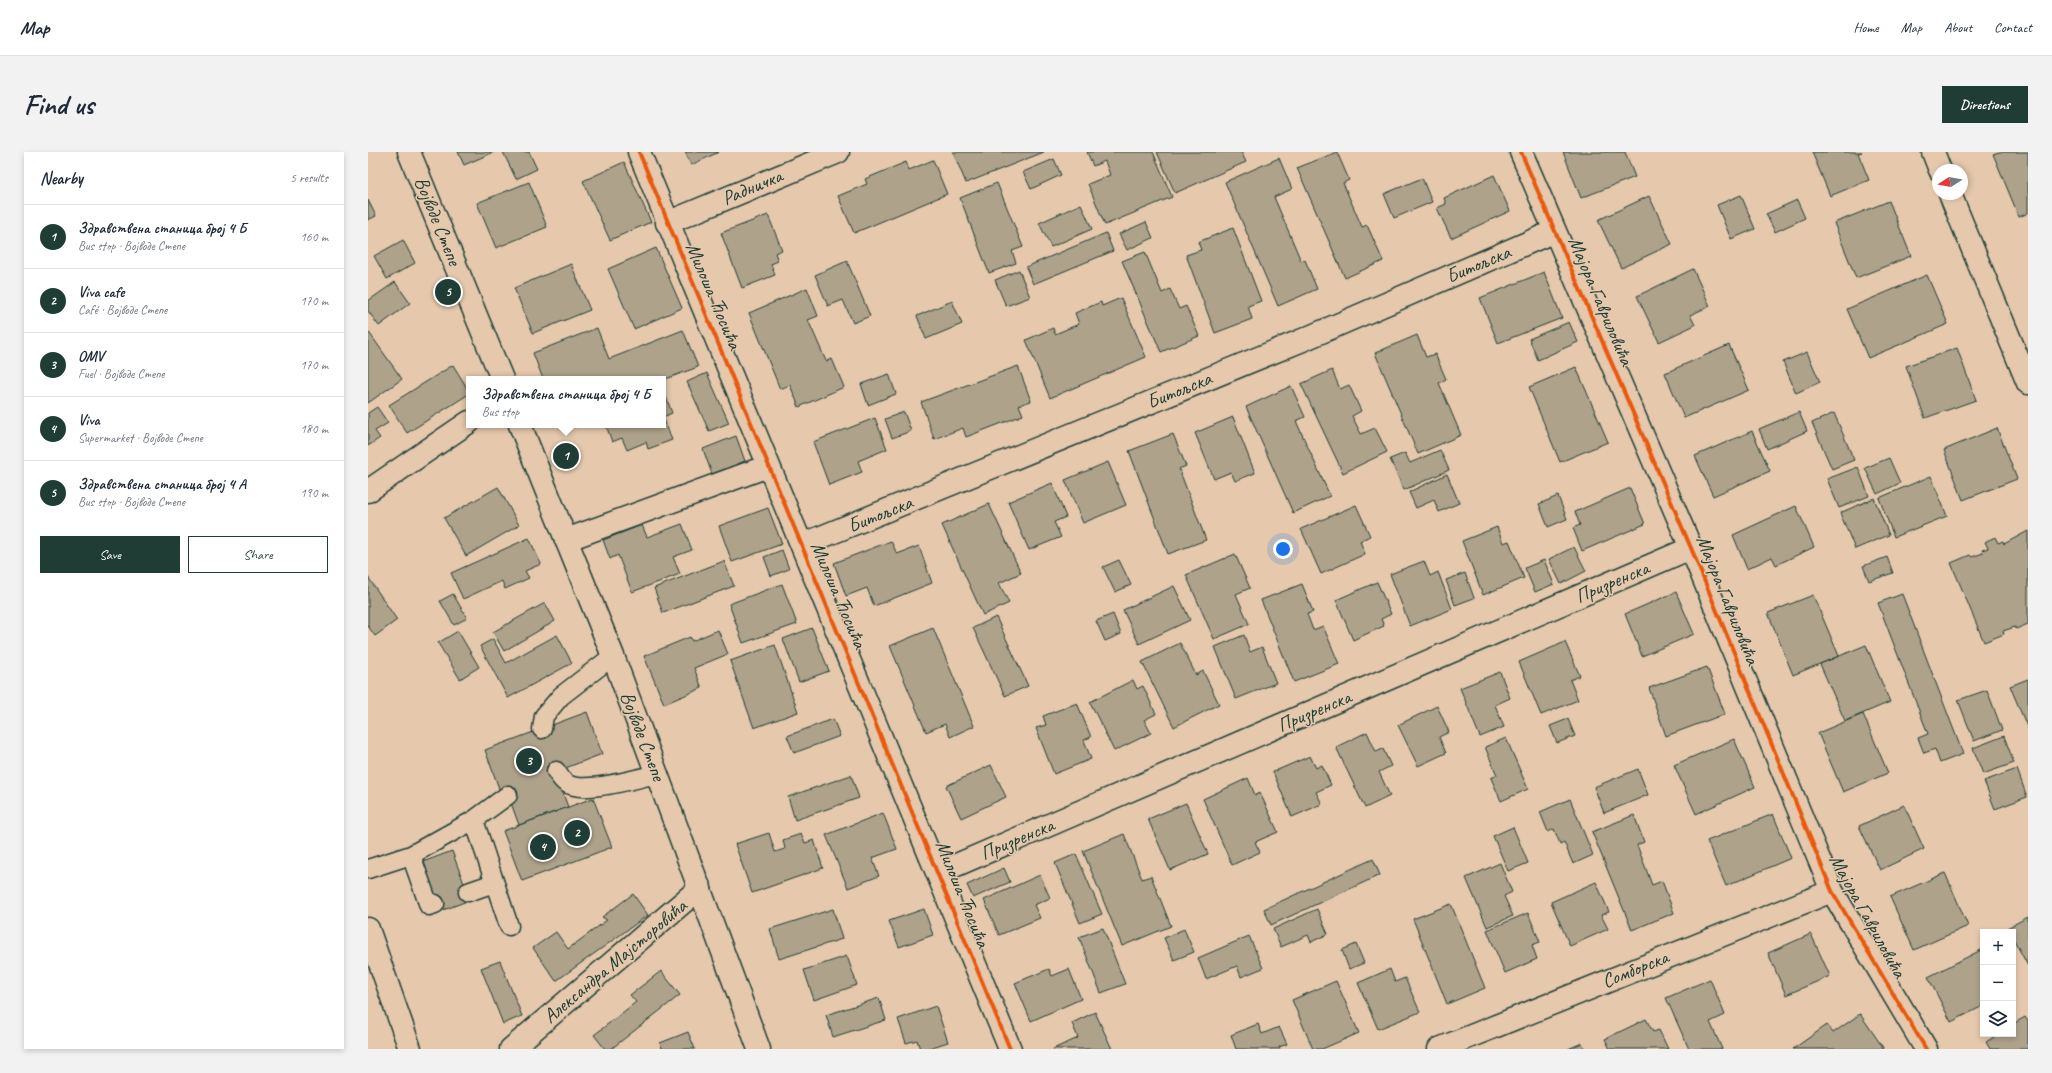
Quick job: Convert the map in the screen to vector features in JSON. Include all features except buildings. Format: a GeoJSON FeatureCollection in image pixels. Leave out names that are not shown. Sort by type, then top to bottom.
{"type":"FeatureCollection","features":[{"type":"Feature","properties":{"kind":"street","name":"Војводе Степе"},"geometry":{"type":"LineString","coordinates":[[409,152],[501,376]]}},
{"type":"Feature","properties":{"kind":"street","name":"Милоша Ћосића"},"geometry":{"type":"LineString","coordinates":[[639,152],[667,223],[1010,1049]]}},
{"type":"Feature","properties":{"kind":"street","name":"Радничка"},"geometry":{"type":"LineString","coordinates":[[667,223],[838,152]]}},
{"type":"Feature","properties":{"kind":"street","name":"Мајора Гавриловића"},"geometry":{"type":"LineString","coordinates":[[1521,152],[1691,548],[1832,891],[1926,1049]]}},
{"type":"Feature","properties":{"kind":"street"},"geometry":{"type":"LineString","coordinates":[[1933,152],[1938,164]]}},
{"type":"Feature","properties":{"kind":"street"},"geometry":{"type":"LineString","coordinates":[[1952,200],[2028,383]]}},
{"type":"Feature","properties":{"kind":"street","name":"Битољска"},"geometry":{"type":"LineString","coordinates":[[802,546],[1305,339],[1555,231]]}},
{"type":"Feature","properties":{"kind":"street"},"geometry":{"type":"LineString","coordinates":[[368,491],[466,424]]}},
{"type":"Feature","properties":{"kind":"street","name":"Војводе Степе"},"geometry":{"type":"LineString","coordinates":[[521,428],[613,656],[700,888],[758,1049]]}},
{"type":"Feature","properties":{"kind":"street"},"geometry":{"type":"LineString","coordinates":[[566,540],[768,466]]}},
{"type":"Feature","properties":{"kind":"street","name":"Призренска"},"geometry":{"type":"LineString","coordinates":[[938,874],[1691,548]]}},
{"type":"Feature","properties":{"kind":"street","name":"Александра Мајсторовића"},"geometry":{"type":"LineString","coordinates":[[511,1049],[700,888]]}},
{"type":"Feature","properties":{"kind":"street","name":"Сомборска"},"geometry":{"type":"LineString","coordinates":[[1439,1049],[1832,891]]}},
{"type":"Feature","properties":{"kind":"street"},"geometry":{"type":"LineString","coordinates":[[368,929],[410,1049]]}},
{"type":"Feature","properties":{"kind":"lane"},"geometry":{"type":"LineString","coordinates":[[542,729],[544,716],[561,696],[613,656]]}},
{"type":"Feature","properties":{"kind":"lane"},"geometry":{"type":"LineString","coordinates":[[556,771],[565,783],[573,787],[590,788],[657,774]]}},
{"type":"Feature","properties":{"kind":"lane"},"geometry":{"type":"LineString","coordinates":[[368,869],[411,855],[474,820],[508,795]]}},
{"type":"Feature","properties":{"kind":"lane"},"geometry":{"type":"LineString","coordinates":[[474,820],[509,926]]}},
{"type":"Feature","properties":{"kind":"lane"},"geometry":{"type":"LineString","coordinates":[[411,855],[429,906],[435,904]]}},
{"type":"Feature","properties":{"kind":"lane"},"geometry":{"type":"LineString","coordinates":[[468,892],[494,883]]}},
{"type":"Feature","properties":{"kind":"cycle path"},"geometry":{"type":"LineString","coordinates":[[639,152],[1010,1049]]}},
{"type":"Feature","properties":{"kind":"cycle path"},"geometry":{"type":"LineString","coordinates":[[1521,152],[1691,548],[1832,891],[1926,1049]]}},
{"type":"Feature","properties":{"kind":"place","name":"Здравствена станица број 4 А"},"geometry":{"type":"Point","coordinates":[448,292]}},
{"type":"Feature","properties":{"kind":"place","name":"Здравствена станица број 4 Б"},"geometry":{"type":"Point","coordinates":[566,456]}},
{"type":"Feature","properties":{"kind":"place","name":"OMV"},"geometry":{"type":"Point","coordinates":[529,761]}},
{"type":"Feature","properties":{"kind":"place","name":"Viva cafe"},"geometry":{"type":"Point","coordinates":[577,833]}},
{"type":"Feature","properties":{"kind":"place","name":"Viva"},"geometry":{"type":"Point","coordinates":[543,847]}}]}
